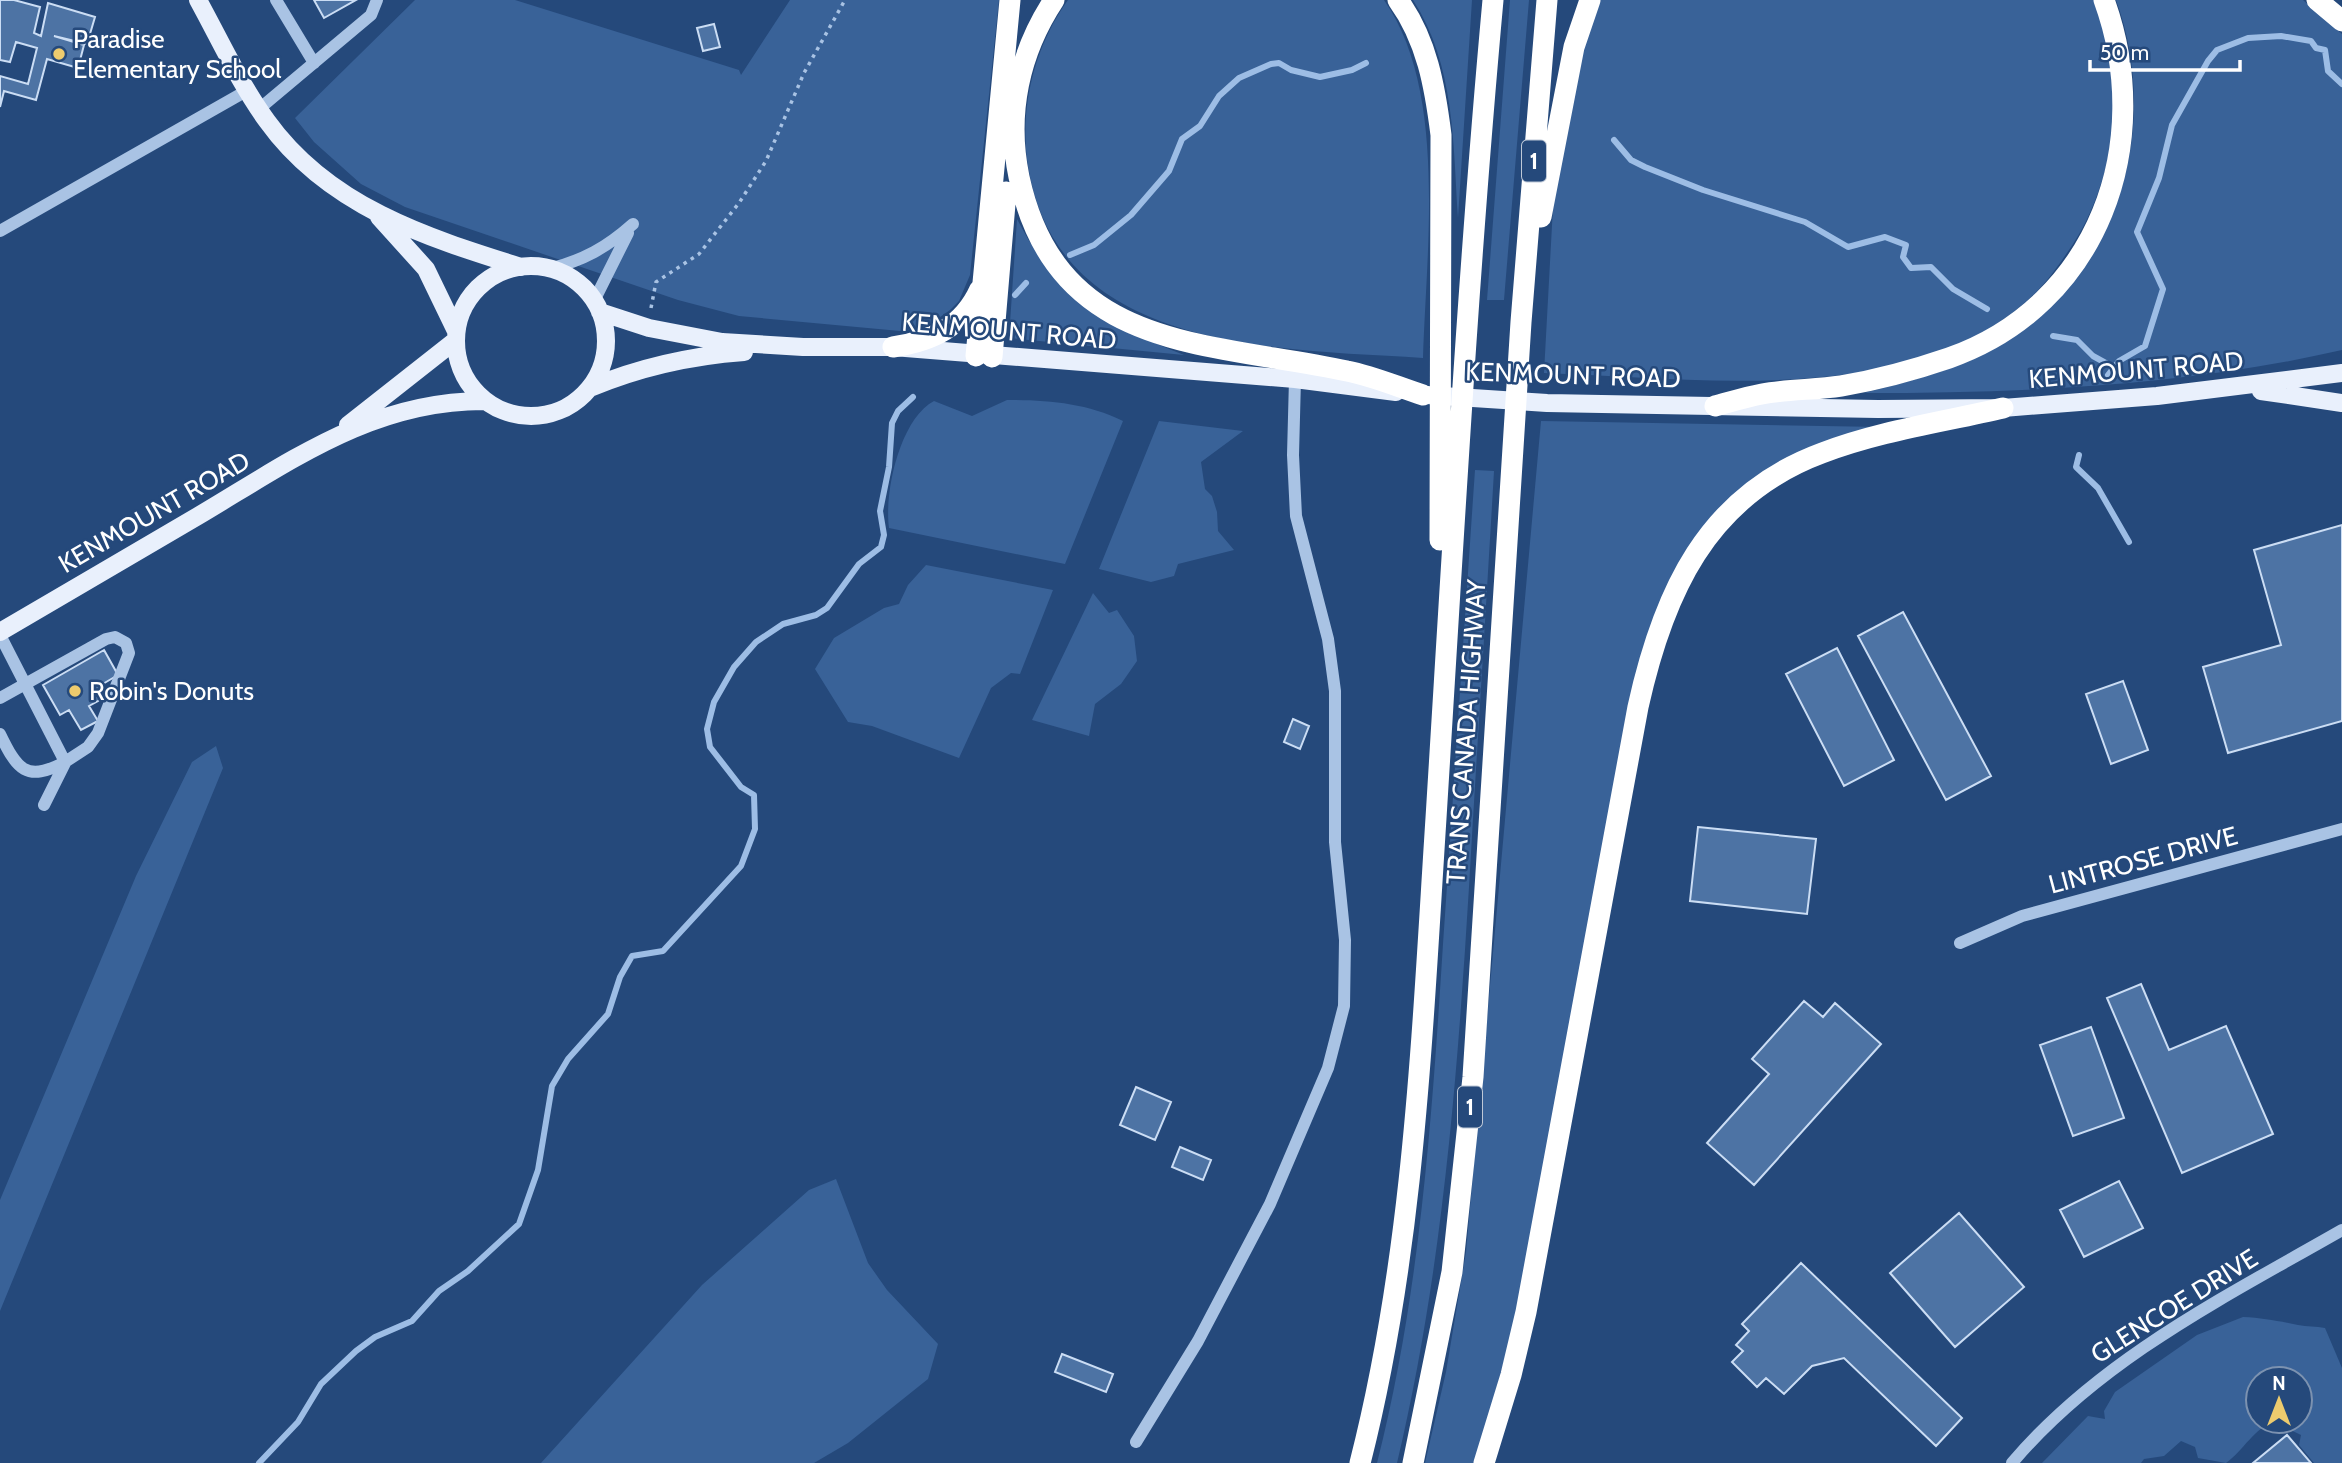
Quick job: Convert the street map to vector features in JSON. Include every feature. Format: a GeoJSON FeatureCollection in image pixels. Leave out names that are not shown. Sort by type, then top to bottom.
{"type":"FeatureCollection","features":[{"type":"Feature","properties":{"kind":"highway"},"geometry":{"type":"LineString","coordinates":[[984,356],[984,277],[1010,0]]}},
{"type":"Feature","properties":{"kind":"highway"},"geometry":{"type":"LineString","coordinates":[[984,356],[1017,88],[1030,46],[1054,0]]}},
{"type":"Feature","properties":{"kind":"highway"},"geometry":{"type":"LineString","coordinates":[[1398,0],[1424,49],[1438,114],[1443,177],[1441,321],[1450,456]]}},
{"type":"Feature","properties":{"kind":"highway","name":"TRANS CANADA HIGHWAY"},"geometry":{"type":"LineString","coordinates":[[1360,1463],[1391,1312],[1420,1075],[1440,749],[1450,456],[1466,322],[1493,0]]}},
{"type":"Feature","properties":{"kind":"highway","name":"TRANS CANADA HIGHWAY"},"geometry":{"type":"LineString","coordinates":[[1413,1463],[1452,1272],[1468,1131],[1521,322],[1547,0]]}},
{"type":"Feature","properties":{"kind":"highway"},"geometry":{"type":"LineString","coordinates":[[1521,322],[1574,47],[1590,0]]}},
{"type":"Feature","properties":{"kind":"highway"},"geometry":{"type":"LineString","coordinates":[[1715,405],[1763,394],[1875,380],[1951,357],[2015,322],[2059,282],[2096,227],[2119,168],[2124,97],[2114,29],[2104,0]]}},
{"type":"Feature","properties":{"kind":"highway"},"geometry":{"type":"LineString","coordinates":[[2317,0],[2342,21]]}},
{"type":"Feature","properties":{"kind":"highway"},"geometry":{"type":"LineString","coordinates":[[1013,116],[1018,171],[1033,224],[1068,277],[1102,307],[1145,329],[1194,345],[1350,371],[1423,395]]}},
{"type":"Feature","properties":{"kind":"highway"},"geometry":{"type":"LineString","coordinates":[[893,347],[935,337],[949,329],[970,309],[984,277]]}},
{"type":"Feature","properties":{"kind":"highway"},"geometry":{"type":"LineString","coordinates":[[1484,1463],[1511,1375],[1525,1312],[1638,707],[1655,636],[1674,590],[1698,550],[1727,513],[1756,488],[1792,466],[1837,447],[2003,408]]}},
{"type":"Feature","properties":{"kind":"main road"},"geometry":{"type":"LineString","coordinates":[[198,0],[260,109],[311,172],[340,194],[377,214],[459,248],[522,267],[550,269],[575,281],[597,306],[604,325],[606,352],[590,388],[564,409],[532,416],[508,412],[486,401],[475,392],[461,368],[456,336],[426,269],[377,214]]}},
{"type":"Feature","properties":{"kind":"main road"},"geometry":{"type":"LineString","coordinates":[[456,336],[465,305],[483,283],[522,267]]}},
{"type":"Feature","properties":{"kind":"main road","name":"KENMOUNT ROAD"},"geometry":{"type":"LineString","coordinates":[[597,306],[649,328],[722,342],[803,347],[893,347],[1295,379],[1423,395],[1547,403],[2003,408],[2240,387],[2342,373]]}},
{"type":"Feature","properties":{"kind":"main road","name":"KENMOUNT ROAD"},"geometry":{"type":"LineString","coordinates":[[0,634],[334,436],[456,336]]}},
{"type":"Feature","properties":{"kind":"main road","name":"KENMOUNT ROAD"},"geometry":{"type":"LineString","coordinates":[[590,388],[627,372],[692,356],[803,347]]}},
{"type":"Feature","properties":{"kind":"main road"},"geometry":{"type":"LineString","coordinates":[[2240,387],[2342,403]]}},
{"type":"Feature","properties":{"kind":"main road","name":"KENMOUNT ROAD"},"geometry":{"type":"LineString","coordinates":[[334,436],[416,406],[440,401],[486,401]]}},
{"type":"Feature","properties":{"kind":"street"},"geometry":{"type":"LineString","coordinates":[[276,0],[314,63]]}},
{"type":"Feature","properties":{"kind":"street"},"geometry":{"type":"LineString","coordinates":[[260,109],[371,15],[377,0]]}},
{"type":"Feature","properties":{"kind":"street"},"geometry":{"type":"LineString","coordinates":[[0,231],[248,90]]}},
{"type":"Feature","properties":{"kind":"street"},"geometry":{"type":"LineString","coordinates":[[550,269],[581,261],[603,250],[633,224],[603,277],[597,306]]}},
{"type":"Feature","properties":{"kind":"street"},"geometry":{"type":"LineString","coordinates":[[1136,1442],[1198,1341],[1270,1204],[1328,1068],[1344,1006],[1345,940],[1335,842],[1335,691],[1328,639],[1296,516],[1293,455],[1295,379]]}},
{"type":"Feature","properties":{"kind":"street"},"geometry":{"type":"LineString","coordinates":[[0,634],[65,762]]}},
{"type":"Feature","properties":{"kind":"street"},"geometry":{"type":"LineString","coordinates":[[0,698],[106,639],[115,637],[126,643],[130,653],[98,733],[88,747],[65,762],[37,774],[24,771],[13,759],[0,734]]}},
{"type":"Feature","properties":{"kind":"street"},"geometry":{"type":"LineString","coordinates":[[44,805],[65,762]]}},
{"type":"Feature","properties":{"kind":"street","name":"LINTROSE DRIVE"},"geometry":{"type":"LineString","coordinates":[[1960,943],[2022,916],[2342,829]]}},
{"type":"Feature","properties":{"kind":"street","name":"GLENCOE DRIVE"},"geometry":{"type":"LineString","coordinates":[[2012,1463],[2069,1405],[2117,1364],[2342,1230]]}},
{"type":"Feature","properties":{"kind":"path"},"geometry":{"type":"LineString","coordinates":[[649,328],[652,294],[656,282],[699,254],[733,212],[766,161],[804,73],[845,0]]}},
{"type":"Feature","properties":{"kind":"shaded area"},"geometry":{"type":"Polygon","coordinates":[[[415,0],[515,0],[739,70],[741,75],[790,0],[999,0],[970,275],[959,301],[929,325],[900,331],[739,316],[678,300],[405,207],[361,184],[314,142],[295,118],[415,0]]]}},
{"type":"Feature","properties":{"kind":"shaded area"},"geometry":{"type":"Polygon","coordinates":[[[1068,0],[1384,0],[1404,37],[1418,79],[1425,125],[1429,222],[1423,358],[1304,350],[1242,342],[1182,328],[1127,306],[1081,273],[1047,227],[1028,166],[1026,144],[1028,101],[1038,58],[1056,18],[1068,0]]]}},
{"type":"Feature","properties":{"kind":"shaded area"},"geometry":{"type":"Polygon","coordinates":[[[1413,0],[1472,0],[1458,218],[1453,133],[1444,78],[1427,25],[1413,0]]]}},
{"type":"Feature","properties":{"kind":"shaded area"},"geometry":{"type":"Polygon","coordinates":[[[1510,0],[1529,0],[1504,300],[1487,300],[1510,0]]]}},
{"type":"Feature","properties":{"kind":"shaded area"},"geometry":{"type":"Polygon","coordinates":[[[1600,0],[2094,0],[2112,53],[2115,108],[2113,132],[2102,180],[2085,224],[2048,279],[2030,298],[1981,333],[1924,357],[1863,372],[1798,379],[1732,381],[1544,373],[1553,207],[1580,52],[1600,0]]]}},
{"type":"Feature","properties":{"kind":"shaded area"},"geometry":{"type":"Polygon","coordinates":[[[2116,0],[2303,0],[2342,34],[2342,350],[2224,372],[2104,385],[1864,393],[1948,369],[2008,341],[2060,297],[2088,261],[2109,221],[2124,179],[2132,134],[2134,89],[2128,44],[2116,0]]]}},
{"type":"Feature","properties":{"kind":"shaded area"},"geometry":{"type":"Polygon","coordinates":[[[1017,219],[1049,269],[1086,305],[1130,331],[1184,355],[1009,338],[1017,219]]]}},
{"type":"Feature","properties":{"kind":"shaded area"},"geometry":{"type":"Polygon","coordinates":[[[1007,400],[1066,404],[1095,410],[1123,421],[1065,564],[889,528],[889,496],[897,458],[912,423],[922,410],[934,401],[972,416],[1007,400]]]}},
{"type":"Feature","properties":{"kind":"shaded area"},"geometry":{"type":"Polygon","coordinates":[[[1159,421],[1243,431],[1201,462],[1205,489],[1212,496],[1217,512],[1218,531],[1234,550],[1178,564],[1174,576],[1151,582],[1099,569],[1159,421]]]}},
{"type":"Feature","properties":{"kind":"shaded area"},"geometry":{"type":"Polygon","coordinates":[[[1541,421],[1881,427],[1811,448],[1670,580],[1644,647],[1521,1299],[1476,1463],[1425,1463],[1446,1372],[1466,1252],[1541,421]]]}},
{"type":"Feature","properties":{"kind":"shaded area"},"geometry":{"type":"Polygon","coordinates":[[[1475,470],[1494,471],[1453,1105],[1436,1249],[1413,1392],[1397,1463],[1377,1463],[1404,1335],[1429,1140],[1475,470]]]}},
{"type":"Feature","properties":{"kind":"shaded area"},"geometry":{"type":"Polygon","coordinates":[[[926,565],[1053,590],[1020,674],[1011,673],[991,688],[959,758],[872,726],[848,722],[815,669],[834,638],[884,608],[899,604],[908,585],[926,565]]]}},
{"type":"Feature","properties":{"kind":"shaded area"},"geometry":{"type":"Polygon","coordinates":[[[1093,593],[1109,613],[1117,610],[1134,636],[1137,661],[1121,684],[1095,704],[1089,736],[1032,720],[1093,593]]]}},
{"type":"Feature","properties":{"kind":"shaded area"},"geometry":{"type":"Polygon","coordinates":[[[216,746],[223,768],[0,1311],[0,1200],[136,876],[192,762],[216,746]]]}},
{"type":"Feature","properties":{"kind":"shaded area"},"geometry":{"type":"Polygon","coordinates":[[[836,1179],[868,1263],[887,1290],[938,1344],[928,1379],[848,1443],[814,1463],[541,1463],[702,1285],[809,1190],[836,1179]]]}},
{"type":"Feature","properties":{"kind":"shaded area"},"geometry":{"type":"Polygon","coordinates":[[[2243,1317],[2325,1328],[2342,1368],[2342,1463],[2314,1463],[2299,1445],[2301,1435],[2314,1435],[2314,1365],[2244,1365],[2244,1435],[2254,1435],[2226,1463],[2198,1458],[2195,1447],[2181,1441],[2164,1456],[2144,1459],[2141,1463],[2042,1463],[2088,1416],[2105,1419],[2104,1411],[2115,1392],[2197,1335],[2243,1317]]]}},
{"type":"Feature","properties":{"kind":"building","name":"Paradise Elementary School"},"geometry":{"type":"Polygon","coordinates":[[[0,0],[14,0],[40,7],[34,33],[41,36],[48,3],[95,17],[87,44],[54,36],[84,45],[78,68],[47,59],[36,100],[4,91],[0,107],[0,76],[28,84],[37,48],[16,42],[10,62],[0,60],[0,0]]]}},
{"type":"Feature","properties":{"kind":"building"},"geometry":{"type":"Polygon","coordinates":[[[314,0],[356,0],[324,18],[314,0]]]}},
{"type":"Feature","properties":{"kind":"building"},"geometry":{"type":"Polygon","coordinates":[[[714,24],[720,47],[703,51],[697,28],[714,24]]]}},
{"type":"Feature","properties":{"kind":"building"},"geometry":{"type":"Polygon","coordinates":[[[2342,525],[2342,721],[2228,753],[2203,667],[2281,645],[2254,550],[2342,525]]]}},
{"type":"Feature","properties":{"kind":"building"},"geometry":{"type":"Polygon","coordinates":[[[1903,612],[1991,776],[1946,800],[1858,636],[1903,612]]]}},
{"type":"Feature","properties":{"kind":"building"},"geometry":{"type":"Polygon","coordinates":[[[1837,648],[1894,760],[1844,786],[1786,674],[1837,648]]]}},
{"type":"Feature","properties":{"kind":"building","name":"Robin's Donuts"},"geometry":{"type":"Polygon","coordinates":[[[104,650],[118,675],[101,685],[107,696],[89,706],[98,721],[81,730],[69,710],[60,715],[43,685],[104,650]]]}},
{"type":"Feature","properties":{"kind":"building"},"geometry":{"type":"Polygon","coordinates":[[[2123,681],[2148,750],[2111,764],[2086,694],[2123,681]]]}},
{"type":"Feature","properties":{"kind":"building"},"geometry":{"type":"Polygon","coordinates":[[[1293,719],[1309,726],[1300,749],[1284,742],[1293,719]]]}},
{"type":"Feature","properties":{"kind":"building"},"geometry":{"type":"Polygon","coordinates":[[[1698,827],[1816,839],[1807,914],[1690,901],[1698,827]]]}},
{"type":"Feature","properties":{"kind":"building"},"geometry":{"type":"Polygon","coordinates":[[[2141,984],[2169,1050],[2226,1026],[2273,1134],[2182,1173],[2107,998],[2141,984]]]}},
{"type":"Feature","properties":{"kind":"building"},"geometry":{"type":"Polygon","coordinates":[[[1804,1001],[1823,1017],[1835,1003],[1881,1044],[1754,1185],[1707,1143],[1769,1074],[1752,1059],[1804,1001]]]}},
{"type":"Feature","properties":{"kind":"building"},"geometry":{"type":"Polygon","coordinates":[[[2091,1027],[2124,1118],[2073,1136],[2040,1045],[2091,1027]]]}},
{"type":"Feature","properties":{"kind":"building"},"geometry":{"type":"Polygon","coordinates":[[[1136,1087],[1171,1102],[1155,1140],[1120,1125],[1136,1087]]]}},
{"type":"Feature","properties":{"kind":"building"},"geometry":{"type":"Polygon","coordinates":[[[1180,1147],[1211,1160],[1203,1180],[1172,1167],[1180,1147]]]}},
{"type":"Feature","properties":{"kind":"building"},"geometry":{"type":"Polygon","coordinates":[[[2119,1181],[2143,1228],[2084,1257],[2060,1210],[2119,1181]]]}},
{"type":"Feature","properties":{"kind":"building"},"geometry":{"type":"Polygon","coordinates":[[[1959,1213],[2024,1287],[1955,1347],[1890,1273],[1959,1213]]]}},
{"type":"Feature","properties":{"kind":"building"},"geometry":{"type":"Polygon","coordinates":[[[1801,1263],[1962,1418],[1936,1446],[1844,1358],[1812,1366],[1784,1394],[1766,1378],[1757,1387],[1732,1362],[1743,1351],[1736,1345],[1749,1331],[1742,1324],[1801,1263]]]}},
{"type":"Feature","properties":{"kind":"building"},"geometry":{"type":"Polygon","coordinates":[[[1062,1354],[1113,1374],[1106,1392],[1055,1372],[1062,1354]]]}},
{"type":"Feature","properties":{"kind":"building"},"geometry":{"type":"Polygon","coordinates":[[[2287,1435],[2311,1463],[2253,1463],[2287,1435]]]}},
{"type":"Feature","properties":{"kind":"waterway"},"geometry":{"type":"LineString","coordinates":[[2108,375],[2119,361],[2145,346],[2163,289],[2137,232],[2159,178],[2172,125],[2208,61],[2217,50],[2248,38],[2281,36],[2311,41],[2316,48],[2325,50],[2328,71],[2342,84]]}},
{"type":"Feature","properties":{"kind":"waterway"},"geometry":{"type":"LineString","coordinates":[[1070,255],[1094,245],[1131,215],[1169,171],[1182,139],[1200,126],[1219,96],[1239,78],[1279,63],[1291,70],[1320,77],[1352,70],[1366,63]]}},
{"type":"Feature","properties":{"kind":"waterway"},"geometry":{"type":"LineString","coordinates":[[1614,140],[1631,160],[1645,167],[1703,190],[1805,222],[1848,247],[1885,237],[1906,245],[1903,257],[1911,268],[1931,267],[1953,289],[1987,309]]}},
{"type":"Feature","properties":{"kind":"waterway"},"geometry":{"type":"LineString","coordinates":[[1015,295],[1026,283]]}},
{"type":"Feature","properties":{"kind":"waterway"},"geometry":{"type":"LineString","coordinates":[[2053,336],[2077,340],[2093,356],[2113,367]]}},
{"type":"Feature","properties":{"kind":"waterway"},"geometry":{"type":"LineString","coordinates":[[259,1463],[298,1422],[321,1384],[356,1351],[375,1337],[412,1321],[439,1291],[468,1271],[519,1224],[538,1170],[552,1086],[568,1059],[608,1014],[620,977],[632,956],[663,951],[741,866],[755,829],[754,795],[741,787],[710,747],[707,729],[714,702],[734,667],[756,642],[783,624],[816,615],[827,608],[859,564],[881,547],[884,535],[880,511],[889,467],[892,423],[898,411],[913,397]]}},
{"type":"Feature","properties":{"kind":"waterway"},"geometry":{"type":"LineString","coordinates":[[2079,455],[2076,467],[2098,488],[2129,542]]}},
{"type":"Feature","properties":{"kind":"place","name":"Paradise Elementary School"},"geometry":{"type":"Point","coordinates":[59,54]}},
{"type":"Feature","properties":{"kind":"place","name":"Robin's Donuts"},"geometry":{"type":"Point","coordinates":[75,691]}}]}
